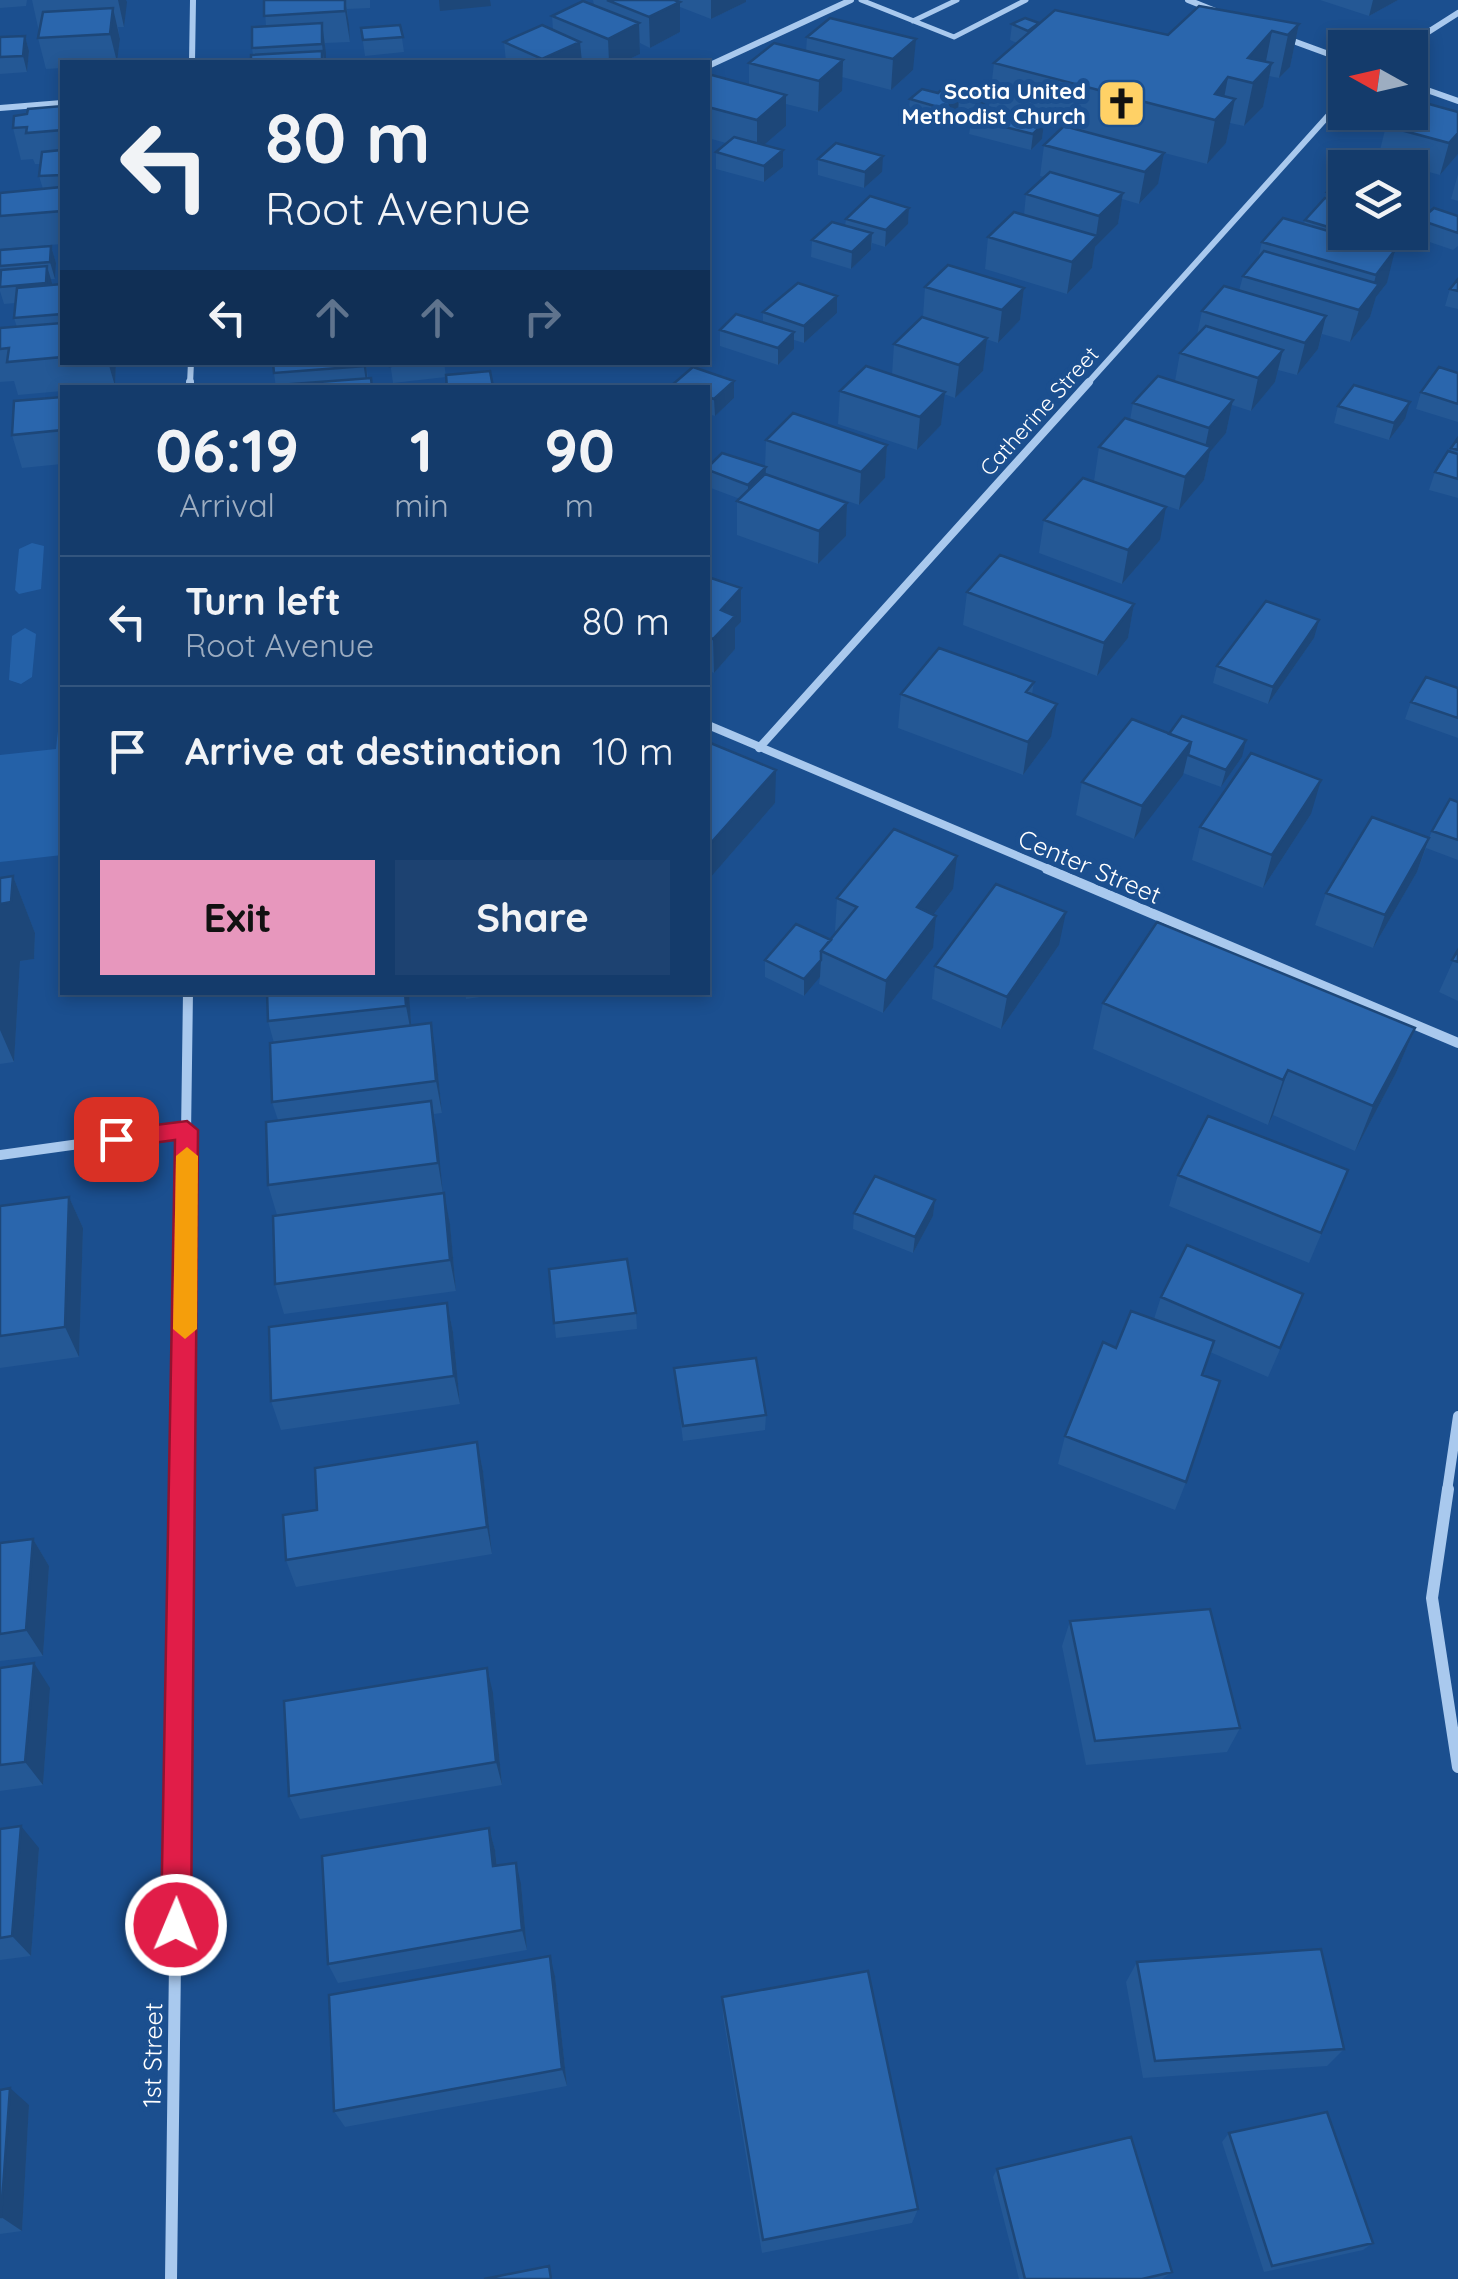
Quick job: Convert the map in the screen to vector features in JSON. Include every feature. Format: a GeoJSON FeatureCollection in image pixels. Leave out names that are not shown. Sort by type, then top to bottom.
{"type":"FeatureCollection","features":[{"type":"Feature","properties":{"kind":"street"},"geometry":{"type":"LineString","coordinates":[[192,0],[192,60]]}},
{"type":"Feature","properties":{"kind":"street"},"geometry":{"type":"LineString","coordinates":[[710,65],[850,0]]}},
{"type":"Feature","properties":{"kind":"street"},"geometry":{"type":"LineString","coordinates":[[1188,0],[1222,13]]}},
{"type":"Feature","properties":{"kind":"street"},"geometry":{"type":"LineString","coordinates":[[1428,32],[1458,13]]}},
{"type":"Feature","properties":{"kind":"street"},"geometry":{"type":"LineString","coordinates":[[1273,33],[1328,54]]}},
{"type":"Feature","properties":{"kind":"street"},"geometry":{"type":"LineString","coordinates":[[1428,91],[1458,102]]}},
{"type":"Feature","properties":{"kind":"street"},"geometry":{"type":"LineString","coordinates":[[0,108],[60,102]]}},
{"type":"Feature","properties":{"kind":"street","name":"Catherine Street"},"geometry":{"type":"LineString","coordinates":[[759,748],[1328,116]]}},
{"type":"Feature","properties":{"kind":"street","name":"Center Street"},"geometry":{"type":"LineString","coordinates":[[710,726],[1458,1043]]}},
{"type":"Feature","properties":{"kind":"street","name":"1st Street"},"geometry":{"type":"LineString","coordinates":[[171,2279],[188,995]]}},
{"type":"Feature","properties":{"kind":"street"},"geometry":{"type":"LineString","coordinates":[[0,1156],[187,1130]]}},
{"type":"Feature","properties":{"kind":"street"},"geometry":{"type":"LineString","coordinates":[[1458,1416],[1432,1598],[1458,1767]]}},
{"type":"Feature","properties":{"kind":"lane"},"geometry":{"type":"LineString","coordinates":[[861,0],[954,37],[1026,0]]}},
{"type":"Feature","properties":{"kind":"lane"},"geometry":{"type":"LineString","coordinates":[[913,21],[956,0]]}},
{"type":"Feature","properties":{"kind":"shaded area"},"geometry":{"type":"Polygon","coordinates":[[[32,543],[44,546],[41,589],[19,594],[15,590],[19,549],[32,543]]]}},
{"type":"Feature","properties":{"kind":"shaded area"},"geometry":{"type":"Polygon","coordinates":[[[25,628],[36,634],[32,677],[21,684],[9,680],[12,636],[25,628]]]}},
{"type":"Feature","properties":{"kind":"shaded area"},"geometry":{"type":"Polygon","coordinates":[[[60,713],[60,855],[0,862],[0,755],[56,749],[60,713]]]}},
{"type":"Feature","properties":{"kind":"building"},"geometry":{"type":"Polygon","coordinates":[[[264,0],[345,0],[345,11],[264,16],[264,0]]]}},
{"type":"Feature","properties":{"kind":"building"},"geometry":{"type":"Polygon","coordinates":[[[607,0],[674,0],[680,2],[649,17],[607,0]]]}},
{"type":"Feature","properties":{"kind":"building"},"geometry":{"type":"Polygon","coordinates":[[[583,1],[639,23],[608,39],[552,16],[583,1]]]}},
{"type":"Feature","properties":{"kind":"building"},"geometry":{"type":"Polygon","coordinates":[[[1199,6],[1299,24],[1288,35],[1272,31],[1248,58],[1272,63],[1253,83],[1228,77],[1215,94],[1235,99],[1215,120],[994,63],[1055,10],[1168,35],[1199,6]]]}},
{"type":"Feature","properties":{"kind":"building"},"geometry":{"type":"Polygon","coordinates":[[[113,8],[110,34],[38,38],[43,12],[113,8]]]}},
{"type":"Feature","properties":{"kind":"building"},"geometry":{"type":"Polygon","coordinates":[[[830,18],[916,39],[893,59],[807,37],[830,18]]]}},
{"type":"Feature","properties":{"kind":"building"},"geometry":{"type":"Polygon","coordinates":[[[1025,18],[1039,23],[1028,31],[1012,24],[1025,18]]]}},
{"type":"Feature","properties":{"kind":"building"},"geometry":{"type":"Polygon","coordinates":[[[322,23],[322,44],[252,48],[252,27],[322,23]]]}},
{"type":"Feature","properties":{"kind":"building"},"geometry":{"type":"Polygon","coordinates":[[[400,25],[403,37],[363,40],[361,28],[400,25]]]}},
{"type":"Feature","properties":{"kind":"building"},"geometry":{"type":"Polygon","coordinates":[[[542,25],[580,42],[542,59],[504,42],[542,25]]]}},
{"type":"Feature","properties":{"kind":"building"},"geometry":{"type":"Polygon","coordinates":[[[25,36],[23,56],[0,57],[0,37],[25,36]]]}},
{"type":"Feature","properties":{"kind":"building"},"geometry":{"type":"Polygon","coordinates":[[[774,43],[843,60],[819,81],[749,63],[774,43]]]}},
{"type":"Feature","properties":{"kind":"building"},"geometry":{"type":"Polygon","coordinates":[[[322,51],[322,60],[251,60],[251,55],[322,51]]]}},
{"type":"Feature","properties":{"kind":"building"},"geometry":{"type":"Polygon","coordinates":[[[710,75],[786,95],[757,120],[710,108],[710,75]]]}},
{"type":"Feature","properties":{"kind":"building"},"geometry":{"type":"Polygon","coordinates":[[[950,82],[986,91],[976,101],[959,97],[945,109],[910,99],[922,89],[938,93],[950,82]]]}},
{"type":"Feature","properties":{"kind":"building"},"geometry":{"type":"Polygon","coordinates":[[[1428,104],[1458,112],[1458,133],[1449,143],[1401,130],[1428,130],[1428,104]]]}},
{"type":"Feature","properties":{"kind":"building"},"geometry":{"type":"Polygon","coordinates":[[[60,106],[60,130],[26,133],[27,127],[13,128],[14,116],[27,114],[28,109],[60,106]]]}},
{"type":"Feature","properties":{"kind":"building"},"geometry":{"type":"Polygon","coordinates":[[[982,107],[1044,123],[1033,134],[970,118],[982,107]]]}},
{"type":"Feature","properties":{"kind":"building"},"geometry":{"type":"Polygon","coordinates":[[[1064,126],[1164,153],[1145,172],[1044,145],[1064,126]]]}},
{"type":"Feature","properties":{"kind":"building"},"geometry":{"type":"Polygon","coordinates":[[[734,137],[783,150],[764,166],[716,152],[734,137]]]}},
{"type":"Feature","properties":{"kind":"building"},"geometry":{"type":"Polygon","coordinates":[[[836,143],[883,156],[865,172],[818,159],[836,143]]]}},
{"type":"Feature","properties":{"kind":"building"},"geometry":{"type":"Polygon","coordinates":[[[60,150],[60,175],[39,176],[42,152],[60,150]]]}},
{"type":"Feature","properties":{"kind":"building"},"geometry":{"type":"Polygon","coordinates":[[[1050,172],[1123,193],[1099,216],[1026,194],[1050,172]]]}},
{"type":"Feature","properties":{"kind":"building"},"geometry":{"type":"Polygon","coordinates":[[[60,187],[60,211],[0,216],[0,193],[60,187]]]}},
{"type":"Feature","properties":{"kind":"building"},"geometry":{"type":"Polygon","coordinates":[[[870,196],[909,208],[886,230],[846,219],[870,196]]]}},
{"type":"Feature","properties":{"kind":"building"},"geometry":{"type":"Polygon","coordinates":[[[1325,198],[1328,199],[1328,227],[1305,220],[1325,198]]]}},
{"type":"Feature","properties":{"kind":"building"},"geometry":{"type":"Polygon","coordinates":[[[1434,208],[1458,216],[1458,233],[1428,223],[1428,213],[1434,208]]]}},
{"type":"Feature","properties":{"kind":"building"},"geometry":{"type":"Polygon","coordinates":[[[1014,212],[1097,236],[1072,262],[988,237],[1014,212]]]}},
{"type":"Feature","properties":{"kind":"building"},"geometry":{"type":"Polygon","coordinates":[[[1283,218],[1328,231],[1328,250],[1395,250],[1376,275],[1262,242],[1283,218]]]}},
{"type":"Feature","properties":{"kind":"building"},"geometry":{"type":"Polygon","coordinates":[[[832,222],[872,233],[852,252],[812,240],[832,222]]]}},
{"type":"Feature","properties":{"kind":"building"},"geometry":{"type":"Polygon","coordinates":[[[51,246],[50,262],[0,266],[0,250],[51,246]]]}},
{"type":"Feature","properties":{"kind":"building"},"geometry":{"type":"Polygon","coordinates":[[[1264,251],[1379,284],[1359,310],[1243,276],[1264,251]]]}},
{"type":"Feature","properties":{"kind":"building"},"geometry":{"type":"Polygon","coordinates":[[[948,265],[1024,288],[1002,310],[925,287],[948,265]]]}},
{"type":"Feature","properties":{"kind":"building"},"geometry":{"type":"Polygon","coordinates":[[[47,266],[46,283],[0,287],[1,270],[47,266]]]}},
{"type":"Feature","properties":{"kind":"building"},"geometry":{"type":"Polygon","coordinates":[[[798,283],[837,296],[804,326],[763,312],[798,283]]]}},
{"type":"Feature","properties":{"kind":"building"},"geometry":{"type":"Polygon","coordinates":[[[60,284],[60,314],[14,318],[17,288],[60,284]]]}},
{"type":"Feature","properties":{"kind":"building"},"geometry":{"type":"Polygon","coordinates":[[[1224,286],[1326,316],[1305,343],[1202,311],[1224,286]]]}},
{"type":"Feature","properties":{"kind":"building"},"geometry":{"type":"Polygon","coordinates":[[[736,314],[794,332],[778,348],[720,330],[736,314]]]}},
{"type":"Feature","properties":{"kind":"building"},"geometry":{"type":"Polygon","coordinates":[[[922,317],[987,338],[959,365],[894,344],[922,317]]]}},
{"type":"Feature","properties":{"kind":"building"},"geometry":{"type":"Polygon","coordinates":[[[60,323],[60,357],[7,362],[9,348],[0,349],[0,328],[60,323]]]}},
{"type":"Feature","properties":{"kind":"building"},"geometry":{"type":"Polygon","coordinates":[[[1206,326],[1283,350],[1258,378],[1180,353],[1206,326]]]}},
{"type":"Feature","properties":{"kind":"building"},"geometry":{"type":"Polygon","coordinates":[[[273,365],[364,366],[274,373],[273,365]]]}},
{"type":"Feature","properties":{"kind":"building"},"geometry":{"type":"Polygon","coordinates":[[[866,366],[945,392],[920,417],[840,391],[866,366]]]}},
{"type":"Feature","properties":{"kind":"building"},"geometry":{"type":"Polygon","coordinates":[[[693,367],[734,381],[714,399],[710,398],[710,385],[672,385],[693,367]]]}},
{"type":"Feature","properties":{"kind":"building"},"geometry":{"type":"Polygon","coordinates":[[[1439,367],[1458,373],[1458,404],[1421,392],[1439,367]]]}},
{"type":"Feature","properties":{"kind":"building"},"geometry":{"type":"Polygon","coordinates":[[[490,371],[493,385],[447,385],[446,375],[490,371]]]}},
{"type":"Feature","properties":{"kind":"building"},"geometry":{"type":"Polygon","coordinates":[[[1158,376],[1233,400],[1209,428],[1133,403],[1158,376]]]}},
{"type":"Feature","properties":{"kind":"building"},"geometry":{"type":"Polygon","coordinates":[[[371,378],[372,385],[280,385],[371,378]]]}},
{"type":"Feature","properties":{"kind":"building"},"geometry":{"type":"Polygon","coordinates":[[[1354,385],[1410,402],[1394,423],[1338,406],[1354,385]]]}},
{"type":"Feature","properties":{"kind":"building"},"geometry":{"type":"Polygon","coordinates":[[[60,397],[60,430],[12,435],[14,401],[60,397]]]}},
{"type":"Feature","properties":{"kind":"building"},"geometry":{"type":"Polygon","coordinates":[[[793,413],[887,445],[861,472],[766,440],[793,413]]]}},
{"type":"Feature","properties":{"kind":"building"},"geometry":{"type":"Polygon","coordinates":[[[1125,418],[1211,447],[1185,477],[1099,447],[1125,418]]]}},
{"type":"Feature","properties":{"kind":"building"},"geometry":{"type":"Polygon","coordinates":[[[1448,451],[1458,454],[1458,479],[1435,472],[1448,451]]]}},
{"type":"Feature","properties":{"kind":"building"},"geometry":{"type":"Polygon","coordinates":[[[722,453],[766,467],[748,485],[710,471],[710,465],[722,453]]]}},
{"type":"Feature","properties":{"kind":"building"},"geometry":{"type":"Polygon","coordinates":[[[765,474],[847,503],[819,531],[737,501],[765,474]]]}},
{"type":"Feature","properties":{"kind":"building"},"geometry":{"type":"Polygon","coordinates":[[[1083,478],[1166,507],[1128,550],[1044,520],[1083,478]]]}},
{"type":"Feature","properties":{"kind":"building"},"geometry":{"type":"Polygon","coordinates":[[[1000,555],[1134,604],[1104,643],[967,592],[1000,555]]]}},
{"type":"Feature","properties":{"kind":"building"},"geometry":{"type":"Polygon","coordinates":[[[710,578],[741,588],[721,610],[735,616],[713,639],[710,578]]]}},
{"type":"Feature","properties":{"kind":"building"},"geometry":{"type":"Polygon","coordinates":[[[1266,601],[1319,620],[1273,687],[1217,666],[1266,601]]]}},
{"type":"Feature","properties":{"kind":"building"},"geometry":{"type":"Polygon","coordinates":[[[939,648],[1034,682],[1026,692],[1057,704],[1028,742],[901,694],[939,648]]]}},
{"type":"Feature","properties":{"kind":"building"},"geometry":{"type":"Polygon","coordinates":[[[1426,677],[1458,688],[1458,718],[1411,702],[1426,677]]]}},
{"type":"Feature","properties":{"kind":"building"},"geometry":{"type":"Polygon","coordinates":[[[1182,716],[1246,740],[1226,770],[1188,755],[1191,742],[1169,734],[1182,716]]]}},
{"type":"Feature","properties":{"kind":"building"},"geometry":{"type":"Polygon","coordinates":[[[1132,719],[1191,742],[1142,806],[1082,782],[1132,719]]]}},
{"type":"Feature","properties":{"kind":"building"},"geometry":{"type":"Polygon","coordinates":[[[710,743],[776,770],[710,844],[710,743]]]}},
{"type":"Feature","properties":{"kind":"building"},"geometry":{"type":"Polygon","coordinates":[[[1251,753],[1321,780],[1272,855],[1200,827],[1251,753]]]}},
{"type":"Feature","properties":{"kind":"building"},"geometry":{"type":"Polygon","coordinates":[[[1450,799],[1458,802],[1458,840],[1432,831],[1450,799]]]}},
{"type":"Feature","properties":{"kind":"building"},"geometry":{"type":"Polygon","coordinates":[[[1372,817],[1429,838],[1385,915],[1326,893],[1372,817]]]}},
{"type":"Feature","properties":{"kind":"building"},"geometry":{"type":"Polygon","coordinates":[[[894,829],[957,856],[917,907],[936,916],[886,981],[821,951],[857,907],[837,898],[894,829]]]}},
{"type":"Feature","properties":{"kind":"building"},"geometry":{"type":"Polygon","coordinates":[[[13,876],[11,902],[0,904],[0,878],[13,876]]]}},
{"type":"Feature","properties":{"kind":"building"},"geometry":{"type":"Polygon","coordinates":[[[996,884],[1066,912],[1007,997],[935,966],[996,884]]]}},
{"type":"Feature","properties":{"kind":"building"},"geometry":{"type":"Polygon","coordinates":[[[1157,922],[1415,1028],[1373,1106],[1288,1070],[1283,1080],[1103,1003],[1157,922]]]}},
{"type":"Feature","properties":{"kind":"building"},"geometry":{"type":"Polygon","coordinates":[[[796,924],[831,940],[821,951],[821,960],[804,979],[765,960],[796,924]]]}},
{"type":"Feature","properties":{"kind":"building"},"geometry":{"type":"Polygon","coordinates":[[[267,995],[405,995],[406,1006],[268,1021],[267,995]]]}},
{"type":"Feature","properties":{"kind":"building"},"geometry":{"type":"Polygon","coordinates":[[[431,1023],[436,1081],[272,1102],[270,1043],[431,1023]]]}},
{"type":"Feature","properties":{"kind":"building"},"geometry":{"type":"Polygon","coordinates":[[[431,1101],[438,1163],[268,1185],[266,1122],[431,1101]]]}},
{"type":"Feature","properties":{"kind":"building"},"geometry":{"type":"Polygon","coordinates":[[[1208,1116],[1348,1170],[1321,1233],[1178,1175],[1208,1116]]]}},
{"type":"Feature","properties":{"kind":"building"},"geometry":{"type":"Polygon","coordinates":[[[875,1176],[935,1200],[915,1237],[854,1213],[875,1176]]]}},
{"type":"Feature","properties":{"kind":"building"},"geometry":{"type":"Polygon","coordinates":[[[444,1193],[450,1260],[275,1284],[273,1216],[444,1193]]]}},
{"type":"Feature","properties":{"kind":"building"},"geometry":{"type":"Polygon","coordinates":[[[69,1197],[65,1327],[0,1336],[0,1206],[69,1197]]]}},
{"type":"Feature","properties":{"kind":"building"},"geometry":{"type":"Polygon","coordinates":[[[1187,1245],[1303,1294],[1280,1348],[1161,1297],[1187,1245]]]}},
{"type":"Feature","properties":{"kind":"building"},"geometry":{"type":"Polygon","coordinates":[[[627,1259],[636,1313],[554,1323],[549,1269],[627,1259]]]}},
{"type":"Feature","properties":{"kind":"building"},"geometry":{"type":"Polygon","coordinates":[[[447,1303],[454,1376],[271,1401],[269,1327],[447,1303]]]}},
{"type":"Feature","properties":{"kind":"building"},"geometry":{"type":"Polygon","coordinates":[[[1131,1311],[1214,1341],[1202,1375],[1220,1381],[1186,1482],[1065,1436],[1103,1342],[1116,1348],[1131,1311]]]}},
{"type":"Feature","properties":{"kind":"building"},"geometry":{"type":"Polygon","coordinates":[[[756,1358],[766,1415],[683,1426],[674,1368],[756,1358]]]}},
{"type":"Feature","properties":{"kind":"building"},"geometry":{"type":"Polygon","coordinates":[[[477,1442],[487,1527],[286,1560],[283,1515],[317,1510],[315,1468],[477,1442]]]}},
{"type":"Feature","properties":{"kind":"building"},"geometry":{"type":"Polygon","coordinates":[[[33,1539],[26,1630],[0,1634],[0,1543],[33,1539]]]}},
{"type":"Feature","properties":{"kind":"building"},"geometry":{"type":"Polygon","coordinates":[[[1210,1609],[1240,1728],[1095,1741],[1070,1621],[1210,1609]]]}},
{"type":"Feature","properties":{"kind":"building"},"geometry":{"type":"Polygon","coordinates":[[[34,1663],[25,1762],[0,1765],[0,1668],[34,1663]]]}},
{"type":"Feature","properties":{"kind":"building"},"geometry":{"type":"Polygon","coordinates":[[[487,1668],[496,1762],[289,1796],[284,1701],[487,1668]]]}},
{"type":"Feature","properties":{"kind":"building"},"geometry":{"type":"Polygon","coordinates":[[[21,1826],[12,1936],[0,1938],[0,1829],[21,1826]]]}},
{"type":"Feature","properties":{"kind":"building"},"geometry":{"type":"Polygon","coordinates":[[[489,1828],[493,1866],[516,1863],[522,1930],[328,1964],[322,1856],[489,1828]]]}},
{"type":"Feature","properties":{"kind":"building"},"geometry":{"type":"Polygon","coordinates":[[[1321,1949],[1344,2049],[1155,2061],[1137,1962],[1321,1949]]]}},
{"type":"Feature","properties":{"kind":"building"},"geometry":{"type":"Polygon","coordinates":[[[550,1956],[562,2069],[334,2111],[329,1995],[550,1956]]]}},
{"type":"Feature","properties":{"kind":"building"},"geometry":{"type":"Polygon","coordinates":[[[868,1971],[918,2209],[763,2240],[722,1997],[868,1971]]]}},
{"type":"Feature","properties":{"kind":"building"},"geometry":{"type":"Polygon","coordinates":[[[10,2088],[1,2217],[0,2217],[0,2090],[10,2088]]]}},
{"type":"Feature","properties":{"kind":"building"},"geometry":{"type":"Polygon","coordinates":[[[1327,2112],[1373,2243],[1272,2266],[1229,2133],[1327,2112]]]}},
{"type":"Feature","properties":{"kind":"building"},"geometry":{"type":"Polygon","coordinates":[[[1131,2137],[1172,2272],[1142,2279],[1025,2279],[997,2169],[1131,2137]]]}},
{"type":"Feature","properties":{"kind":"building"},"geometry":{"type":"Polygon","coordinates":[[[549,2266],[551,2279],[484,2279],[549,2266]]]}},
{"type":"Feature","properties":{"kind":"slow traffic"},"geometry":{"type":"LineString","coordinates":[[185,1329],[187,1156]]}},
{"type":"Feature","properties":{"kind":"place","name":"Scotia United Methodist Church"},"geometry":{"type":"Point","coordinates":[1121,104]}},
{"type":"Feature","properties":{"kind":"route"},"geometry":{"type":"LineString","coordinates":[[116,1139],[187,1130],[176,1925]]}}]}
